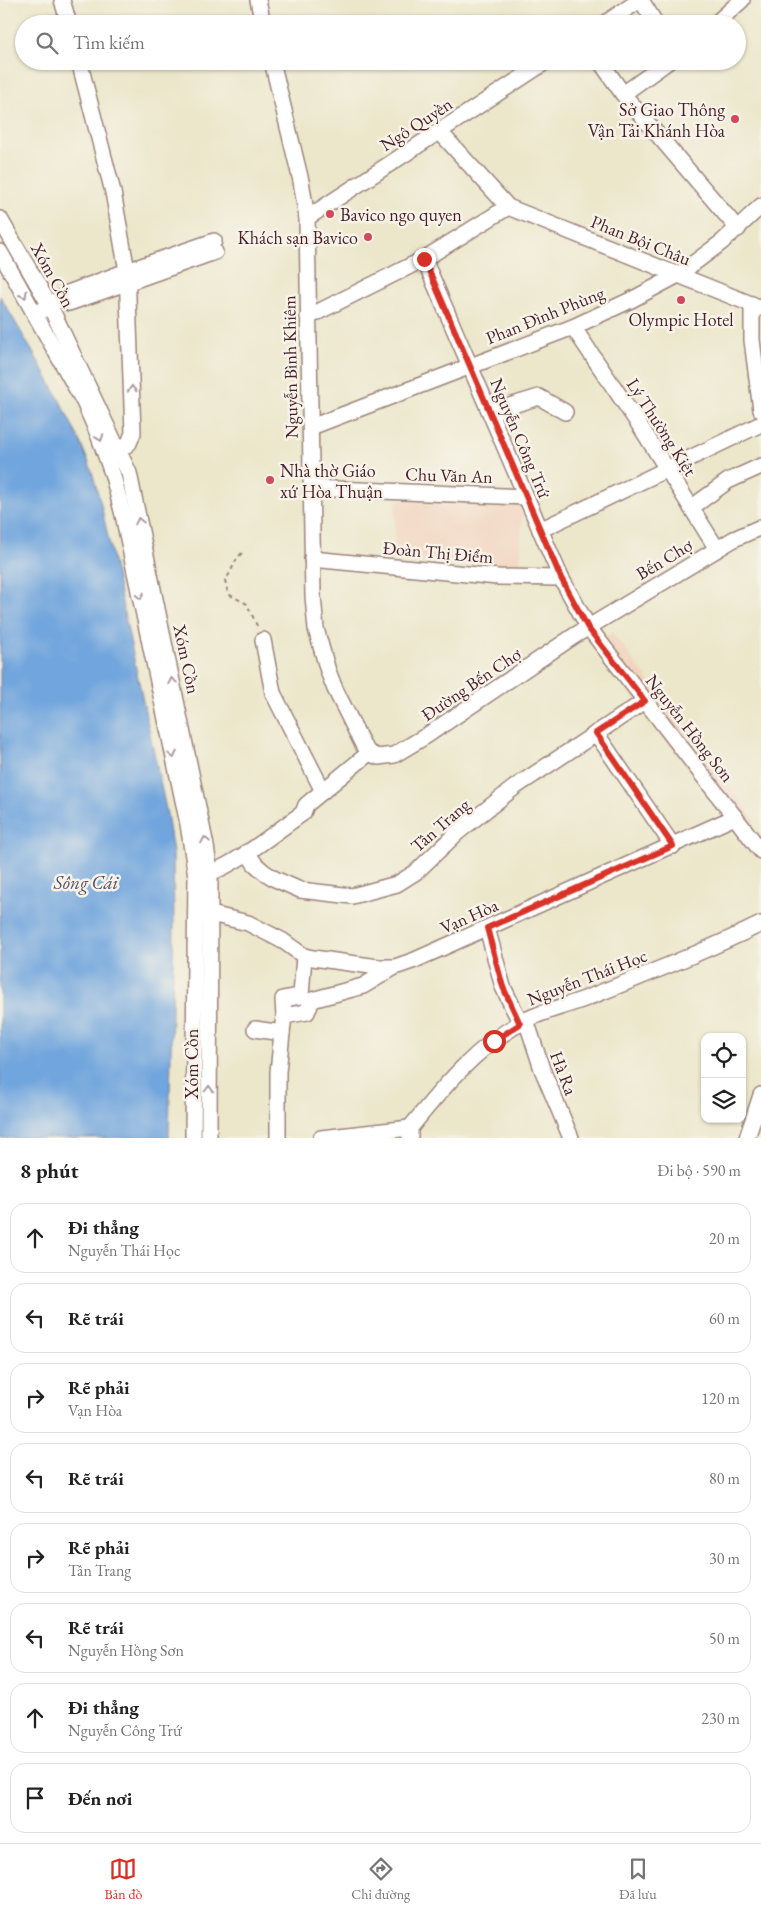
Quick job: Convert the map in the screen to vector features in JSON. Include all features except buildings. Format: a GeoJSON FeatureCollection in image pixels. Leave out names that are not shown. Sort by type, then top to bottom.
{"type":"FeatureCollection","features":[{"type":"Feature","properties":{"kind":"street"},"geometry":{"type":"LineString","coordinates":[[62,0],[66,15]]}},
{"type":"Feature","properties":{"kind":"street"},"geometry":{"type":"LineString","coordinates":[[258,0],[262,15]]}},
{"type":"Feature","properties":{"kind":"street"},"geometry":{"type":"LineString","coordinates":[[618,15],[640,0],[650,15]]}},
{"type":"Feature","properties":{"kind":"street"},"geometry":{"type":"LineString","coordinates":[[725,15],[742,0]]}},
{"type":"Feature","properties":{"kind":"street"},"geometry":{"type":"LineString","coordinates":[[81,70],[113,192],[127,277],[134,433],[129,443],[120,450]]}},
{"type":"Feature","properties":{"kind":"street","name":"Nguyễn Bình Khiêm"},"geometry":{"type":"LineString","coordinates":[[274,70],[302,181],[307,218],[312,559],[316,629],[335,689],[364,747],[369,753]]}},
{"type":"Feature","properties":{"kind":"street","name":"Ngô Quyền"},"geometry":{"type":"LineString","coordinates":[[307,218],[532,70]]}},
{"type":"Feature","properties":{"kind":"street"},"geometry":{"type":"LineString","coordinates":[[606,70],[622,94],[738,229]]}},
{"type":"Feature","properties":{"kind":"street"},"geometry":{"type":"LineString","coordinates":[[622,94],[657,70]]}},
{"type":"Feature","properties":{"kind":"street"},"geometry":{"type":"LineString","coordinates":[[308,317],[424,259],[508,207],[439,131]]}},
{"type":"Feature","properties":{"kind":"street","name":"Phan Đình Phùng"},"geometry":{"type":"LineString","coordinates":[[311,427],[573,327],[633,299],[678,275],[738,229],[761,206]]}},
{"type":"Feature","properties":{"kind":"street","name":"Phan Bội Châu"},"geometry":{"type":"LineString","coordinates":[[508,207],[757,306]]}},
{"type":"Feature","properties":{"kind":"street","name":"Xóm Cồn"},"geometry":{"type":"LineString","coordinates":[[0,220],[50,306],[120,450],[129,473],[206,846],[203,875],[193,1138]]}},
{"type":"Feature","properties":{"kind":"street"},"geometry":{"type":"LineString","coordinates":[[35,314],[50,306],[72,303],[127,277],[214,246]]}},
{"type":"Feature","properties":{"kind":"street","name":"Xóm Cồn"},"geometry":{"type":"LineString","coordinates":[[0,252],[84,402],[113,476],[186,815],[203,875],[211,914],[209,1138]]}},
{"type":"Feature","properties":{"kind":"street","name":"Nguyễn Công Trứ"},"geometry":{"type":"LineString","coordinates":[[424,259],[561,578],[588,628]]}},
{"type":"Feature","properties":{"kind":"street"},"geometry":{"type":"LineString","coordinates":[[757,306],[752,340],[761,410]]}},
{"type":"Feature","properties":{"kind":"street","name":"Lý Thường Kiệt"},"geometry":{"type":"LineString","coordinates":[[573,327],[642,429],[717,549]]}},
{"type":"Feature","properties":{"kind":"street"},"geometry":{"type":"LineString","coordinates":[[490,412],[539,397],[565,412]]}},
{"type":"Feature","properties":{"kind":"street"},"geometry":{"type":"LineString","coordinates":[[540,530],[761,424]]}},
{"type":"Feature","properties":{"kind":"street"},"geometry":{"type":"LineString","coordinates":[[691,508],[728,481],[761,466]]}},
{"type":"Feature","properties":{"kind":"street","name":"Chu Văn An"},"geometry":{"type":"LineString","coordinates":[[311,488],[526,497]]}},
{"type":"Feature","properties":{"kind":"street","name":"Bến Chợ"},"geometry":{"type":"LineString","coordinates":[[588,628],[734,539],[761,527]]}},
{"type":"Feature","properties":{"kind":"street","name":"Đoàn Thị Điểm"},"geometry":{"type":"LineString","coordinates":[[312,559],[498,576],[561,578]]}},
{"type":"Feature","properties":{"kind":"street","name":"Nguyễn Hồng Sơn"},"geometry":{"type":"LineString","coordinates":[[588,628],[735,817],[756,832],[761,851]]}},
{"type":"Feature","properties":{"kind":"street","name":"Đường Bến Chợ"},"geometry":{"type":"LineString","coordinates":[[369,753],[378,757],[394,755],[426,736],[588,628]]}},
{"type":"Feature","properties":{"kind":"street"},"geometry":{"type":"LineString","coordinates":[[263,640],[273,693],[323,791]]}},
{"type":"Feature","properties":{"kind":"street","name":"Tân Trang"},"geometry":{"type":"LineString","coordinates":[[248,852],[254,864],[264,872],[300,890],[352,896],[397,884],[416,872],[458,832],[515,787],[645,701]]}},
{"type":"Feature","properties":{"kind":"street"},"geometry":{"type":"LineString","coordinates":[[596,733],[673,846]]}},
{"type":"Feature","properties":{"kind":"street"},"geometry":{"type":"LineString","coordinates":[[203,875],[248,852],[303,813],[306,805],[369,753]]}},
{"type":"Feature","properties":{"kind":"street","name":"Vạn Hòa"},"geometry":{"type":"LineString","coordinates":[[211,914],[248,923],[283,941],[304,956],[378,967],[395,967],[415,960],[735,817]]}},
{"type":"Feature","properties":{"kind":"street","name":"Nguyễn Thái Học"},"geometry":{"type":"LineString","coordinates":[[410,1133],[464,1066],[494,1041],[523,1022],[722,943],[761,924]]}},
{"type":"Feature","properties":{"kind":"street","name":"Hà Ra"},"geometry":{"type":"LineString","coordinates":[[487,928],[503,987],[523,1022],[571,1138]]}},
{"type":"Feature","properties":{"kind":"street"},"geometry":{"type":"LineString","coordinates":[[278,1138],[278,1072],[284,1016],[283,999],[301,996],[304,956]]}},
{"type":"Feature","properties":{"kind":"street"},"geometry":{"type":"LineString","coordinates":[[284,1016],[308,1012],[312,1000],[363,986],[395,967]]}},
{"type":"Feature","properties":{"kind":"street"},"geometry":{"type":"LineString","coordinates":[[256,1029],[282,1033]]}},
{"type":"Feature","properties":{"kind":"street"},"geometry":{"type":"LineString","coordinates":[[747,1138],[761,1094]]}},
{"type":"Feature","properties":{"kind":"street"},"geometry":{"type":"LineString","coordinates":[[321,1138],[410,1133]]}},
{"type":"Feature","properties":{"kind":"path"},"geometry":{"type":"LineString","coordinates":[[242,553],[234,561],[231,572],[225,580],[228,594],[247,604],[263,640]]}},
{"type":"Feature","properties":{"kind":"shaded area"},"geometry":{"type":"Polygon","coordinates":[[[396,500],[522,504],[520,569],[394,560],[396,500]]]}},
{"type":"Feature","properties":{"kind":"shaded area"},"geometry":{"type":"Polygon","coordinates":[[[612,632],[755,821],[739,834],[593,646],[612,632]]]}},
{"type":"Feature","properties":{"kind":"water","name":"Sông Cái"},"geometry":{"type":"Polygon","coordinates":[[[0,296],[59,399],[91,468],[101,504],[167,814],[173,852],[174,928],[169,1138],[0,1138],[0,296]]]}},
{"type":"Feature","properties":{"kind":"place","name":"Sở Giao Thông Vận Tải Khánh Hòa"},"geometry":{"type":"Point","coordinates":[735,119]}},
{"type":"Feature","properties":{"kind":"place","name":"Bavico ngo quyen"},"geometry":{"type":"Point","coordinates":[330,214]}},
{"type":"Feature","properties":{"kind":"place","name":"Khách sạn Bavico"},"geometry":{"type":"Point","coordinates":[368,237]}},
{"type":"Feature","properties":{"kind":"place","name":"Olympic Hotel"},"geometry":{"type":"Point","coordinates":[681,300]}},
{"type":"Feature","properties":{"kind":"place","name":"Nhà thờ Giáo xứ Hòa Thuận"},"geometry":{"type":"Point","coordinates":[270,480]}},
{"type":"Feature","properties":{"kind":"route"},"geometry":{"type":"LineString","coordinates":[[424,259],[573,603],[588,628],[645,701],[596,733],[645,802],[673,846],[487,928],[503,987],[520,1024],[494,1041]]}}]}
